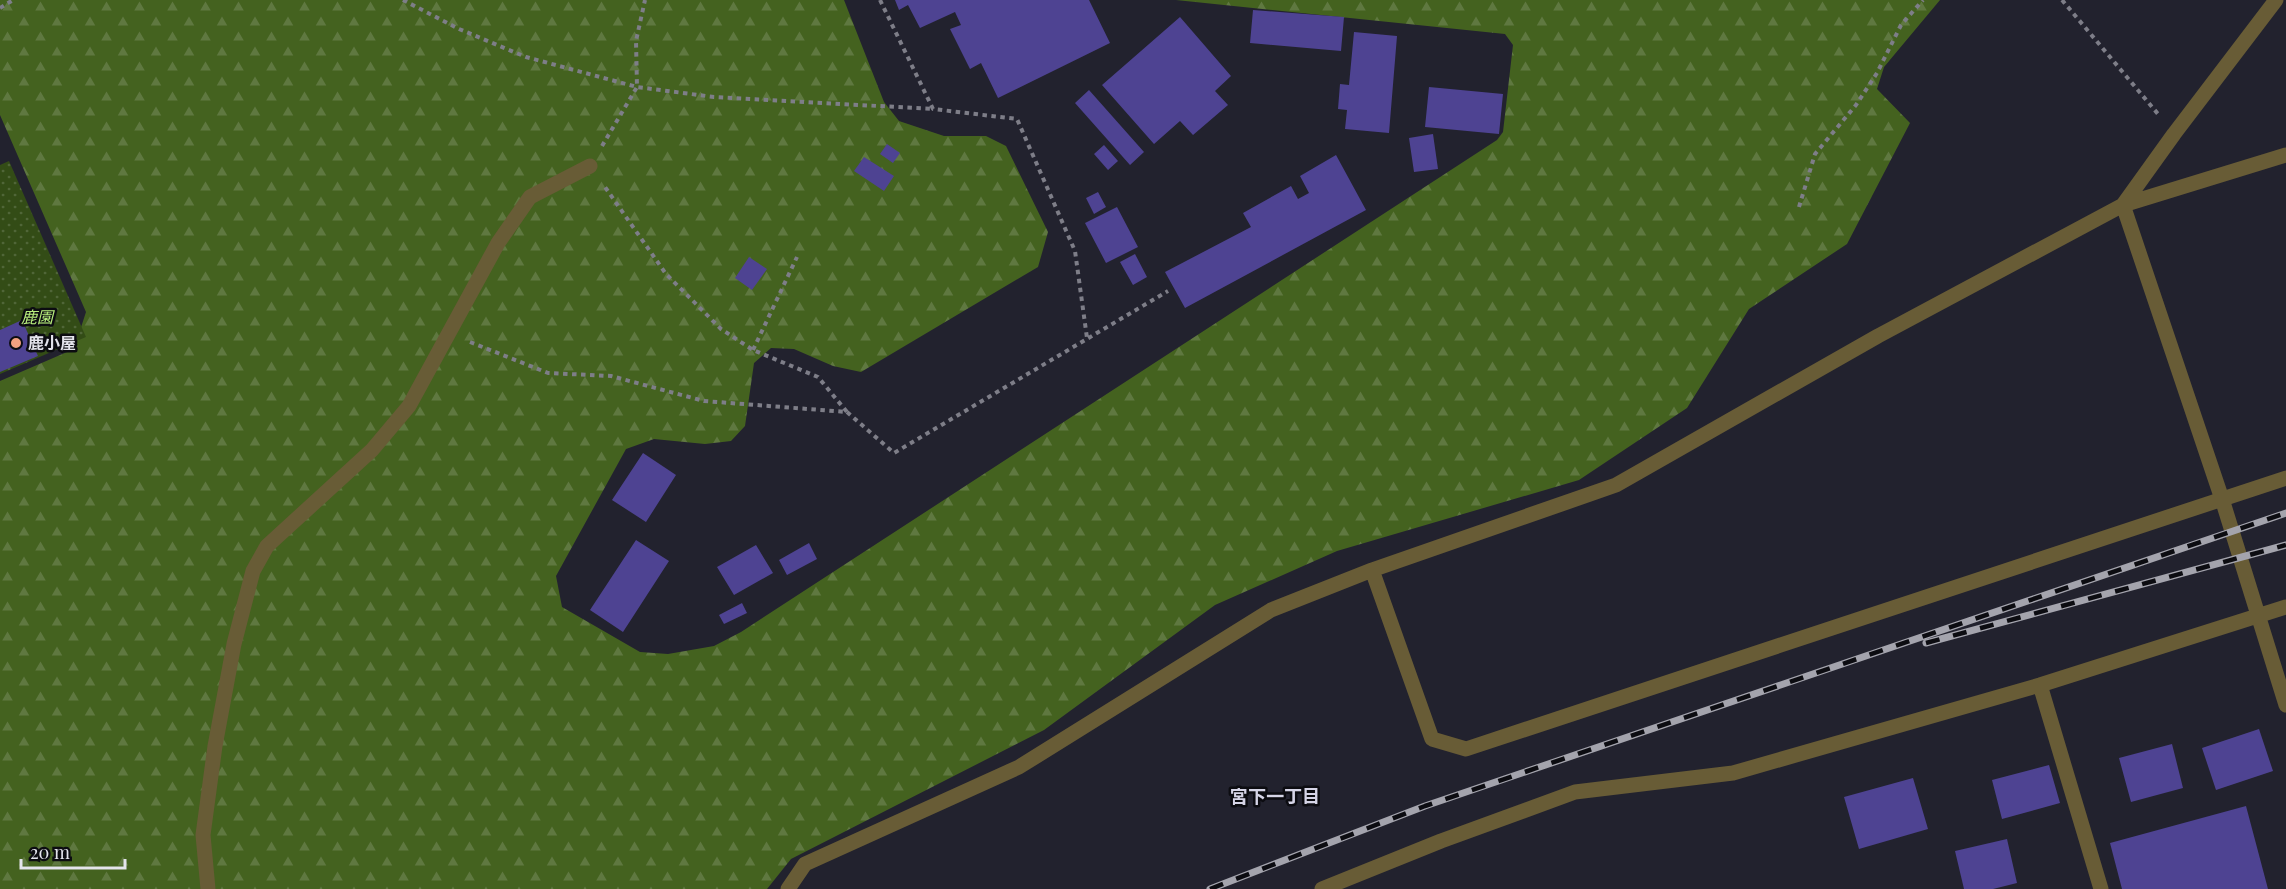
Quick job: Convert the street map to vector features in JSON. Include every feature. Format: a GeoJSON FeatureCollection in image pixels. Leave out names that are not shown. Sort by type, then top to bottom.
{"type":"FeatureCollection","features":[{"type":"Feature","properties":{"kind":"street"},"geometry":{"type":"LineString","coordinates":[[2123,205],[2276,0]]}},
{"type":"Feature","properties":{"kind":"street"},"geometry":{"type":"LineString","coordinates":[[788,889],[805,864],[1019,768],[1271,610],[1372,570],[1616,485],[1878,336],[2123,205],[2286,155]]}},
{"type":"Feature","properties":{"kind":"street"},"geometry":{"type":"LineString","coordinates":[[208,889],[203,835],[215,746],[234,644],[254,571],[267,546],[372,450],[410,406],[447,333],[498,243],[531,197],[590,166]]}},
{"type":"Feature","properties":{"kind":"street"},"geometry":{"type":"LineString","coordinates":[[2123,205],[2222,499],[2286,705]]}},
{"type":"Feature","properties":{"kind":"street"},"geometry":{"type":"LineString","coordinates":[[1372,570],[1432,739],[1466,749],[2286,478]]}},
{"type":"Feature","properties":{"kind":"street"},"geometry":{"type":"LineString","coordinates":[[1322,889],[1441,841],[1575,792],[1733,773],[2040,685],[2286,607]]}},
{"type":"Feature","properties":{"kind":"street"},"geometry":{"type":"LineString","coordinates":[[2040,685],[2101,889]]}},
{"type":"Feature","properties":{"kind":"path"},"geometry":{"type":"LineString","coordinates":[[0,8],[14,0]]}},
{"type":"Feature","properties":{"kind":"path"},"geometry":{"type":"LineString","coordinates":[[403,0],[459,29],[525,57],[637,87],[714,97],[933,109],[1017,119],[1075,251],[1088,338]]}},
{"type":"Feature","properties":{"kind":"path"},"geometry":{"type":"LineString","coordinates":[[645,0],[636,41],[637,87],[590,166],[666,274],[721,329],[753,350],[818,378],[847,412],[894,453],[1168,291]]}},
{"type":"Feature","properties":{"kind":"path"},"geometry":{"type":"LineString","coordinates":[[880,0],[933,109]]}},
{"type":"Feature","properties":{"kind":"path"},"geometry":{"type":"LineString","coordinates":[[1799,207],[1815,154],[1856,105],[1877,73],[1901,25],[1923,0]]}},
{"type":"Feature","properties":{"kind":"path"},"geometry":{"type":"LineString","coordinates":[[2062,0],[2174,134]]}},
{"type":"Feature","properties":{"kind":"path"},"geometry":{"type":"LineString","coordinates":[[753,350],[797,257]]}},
{"type":"Feature","properties":{"kind":"path"},"geometry":{"type":"LineString","coordinates":[[447,333],[548,373],[611,376],[704,401],[847,412]]}},
{"type":"Feature","properties":{"kind":"green space"},"geometry":{"type":"Polygon","coordinates":[[[0,0],[844,0],[884,102],[899,121],[944,136],[986,136],[1006,146],[1048,232],[1038,267],[861,372],[833,366],[794,349],[771,348],[754,363],[745,426],[731,441],[705,444],[654,439],[626,449],[556,576],[562,607],[640,652],[668,654],[714,646],[741,632],[1497,140],[1503,132],[1513,45],[1505,34],[1176,0],[1940,0],[1884,67],[1877,89],[1910,123],[1847,244],[1749,309],[1687,408],[1579,480],[1337,551],[1215,605],[1044,730],[791,859],[767,889],[0,889],[0,381],[74,349],[86,312],[0,115],[0,0]]]}},
{"type":"Feature","properties":{"kind":"green space","name":"鹿園"},"geometry":{"type":"Polygon","coordinates":[[[9,161],[86,337],[0,374],[0,165],[9,161]]]}},
{"type":"Feature","properties":{"kind":"building"},"geometry":{"type":"Polygon","coordinates":[[[895,0],[1089,0],[1110,43],[998,98],[981,63],[970,69],[950,29],[961,25],[955,12],[920,28],[908,5],[899,10],[895,0]]]}},
{"type":"Feature","properties":{"kind":"building"},"geometry":{"type":"Polygon","coordinates":[[[1253,10],[1344,17],[1341,51],[1250,43],[1253,10]]]}},
{"type":"Feature","properties":{"kind":"building"},"geometry":{"type":"Polygon","coordinates":[[[1180,17],[1231,76],[1215,91],[1228,105],[1193,135],[1180,121],[1154,144],[1102,85],[1180,17]]]}},
{"type":"Feature","properties":{"kind":"building"},"geometry":{"type":"Polygon","coordinates":[[[1354,32],[1397,36],[1389,133],[1345,129],[1347,110],[1338,109],[1340,84],[1349,85],[1354,32]]]}},
{"type":"Feature","properties":{"kind":"building"},"geometry":{"type":"Polygon","coordinates":[[[1429,87],[1503,94],[1499,134],[1425,127],[1429,87]]]}},
{"type":"Feature","properties":{"kind":"building"},"geometry":{"type":"Polygon","coordinates":[[[1089,90],[1144,152],[1130,165],[1075,103],[1089,90]]]}},
{"type":"Feature","properties":{"kind":"building"},"geometry":{"type":"Polygon","coordinates":[[[1433,134],[1438,169],[1414,172],[1409,138],[1433,134]]]}},
{"type":"Feature","properties":{"kind":"building"},"geometry":{"type":"Polygon","coordinates":[[[887,144],[900,153],[893,163],[880,154],[887,144]]]}},
{"type":"Feature","properties":{"kind":"building"},"geometry":{"type":"Polygon","coordinates":[[[1104,145],[1118,161],[1108,170],[1094,154],[1104,145]]]}},
{"type":"Feature","properties":{"kind":"building"},"geometry":{"type":"Polygon","coordinates":[[[1336,155],[1366,210],[1185,308],[1165,272],[1251,227],[1243,213],[1291,186],[1298,199],[1309,193],[1300,176],[1336,155]]]}},
{"type":"Feature","properties":{"kind":"building"},"geometry":{"type":"Polygon","coordinates":[[[864,157],[894,176],[884,191],[854,171],[864,157]]]}},
{"type":"Feature","properties":{"kind":"building"},"geometry":{"type":"Polygon","coordinates":[[[1098,192],[1106,207],[1094,214],[1086,198],[1098,192]]]}},
{"type":"Feature","properties":{"kind":"building"},"geometry":{"type":"Polygon","coordinates":[[[1117,207],[1138,247],[1106,263],[1085,223],[1117,207]]]}},
{"type":"Feature","properties":{"kind":"building"},"geometry":{"type":"Polygon","coordinates":[[[1135,254],[1147,277],[1133,285],[1120,262],[1135,254]]]}},
{"type":"Feature","properties":{"kind":"building"},"geometry":{"type":"Polygon","coordinates":[[[749,257],[767,269],[752,290],[735,278],[749,257]]]}},
{"type":"Feature","properties":{"kind":"building","name":"鹿小屋"},"geometry":{"type":"Polygon","coordinates":[[[22,320],[38,356],[0,372],[0,330],[22,320]]]}},
{"type":"Feature","properties":{"kind":"building"},"geometry":{"type":"Polygon","coordinates":[[[643,453],[676,475],[646,522],[612,500],[643,453]]]}},
{"type":"Feature","properties":{"kind":"building"},"geometry":{"type":"Polygon","coordinates":[[[636,540],[669,561],[623,632],[590,610],[636,540]]]}},
{"type":"Feature","properties":{"kind":"building"},"geometry":{"type":"Polygon","coordinates":[[[809,543],[817,559],[787,575],[779,560],[809,543]]]}},
{"type":"Feature","properties":{"kind":"building"},"geometry":{"type":"Polygon","coordinates":[[[756,545],[773,573],[734,595],[717,567],[756,545]]]}},
{"type":"Feature","properties":{"kind":"building"},"geometry":{"type":"Polygon","coordinates":[[[742,603],[747,613],[724,624],[719,615],[742,603]]]}},
{"type":"Feature","properties":{"kind":"building"},"geometry":{"type":"Polygon","coordinates":[[[2259,729],[2273,771],[2216,790],[2202,748],[2259,729]]]}},
{"type":"Feature","properties":{"kind":"building"},"geometry":{"type":"Polygon","coordinates":[[[2172,744],[2183,788],[2131,802],[2119,758],[2172,744]]]}},
{"type":"Feature","properties":{"kind":"building"},"geometry":{"type":"Polygon","coordinates":[[[2049,765],[2060,803],[2002,819],[1992,780],[2049,765]]]}},
{"type":"Feature","properties":{"kind":"building"},"geometry":{"type":"Polygon","coordinates":[[[1913,778],[1928,829],[1859,849],[1844,797],[1913,778]]]}},
{"type":"Feature","properties":{"kind":"building"},"geometry":{"type":"Polygon","coordinates":[[[2246,806],[2268,889],[2122,889],[2110,843],[2246,806]]]}},
{"type":"Feature","properties":{"kind":"building"},"geometry":{"type":"Polygon","coordinates":[[[2007,839],[2017,883],[1993,889],[1964,889],[1955,851],[2007,839]]]}},
{"type":"Feature","properties":{"kind":"railway"},"geometry":{"type":"LineString","coordinates":[[1210,889],[1425,806],[2286,513]]}},
{"type":"Feature","properties":{"kind":"railway"},"geometry":{"type":"LineString","coordinates":[[1926,643],[2286,545]]}},
{"type":"Feature","properties":{"kind":"place","name":"鹿小屋"},"geometry":{"type":"Point","coordinates":[16,343]}},
{"type":"Feature","properties":{"kind":"district","name":"宮下一丁目"},"geometry":{"type":"Point","coordinates":[1275,797]}}]}
